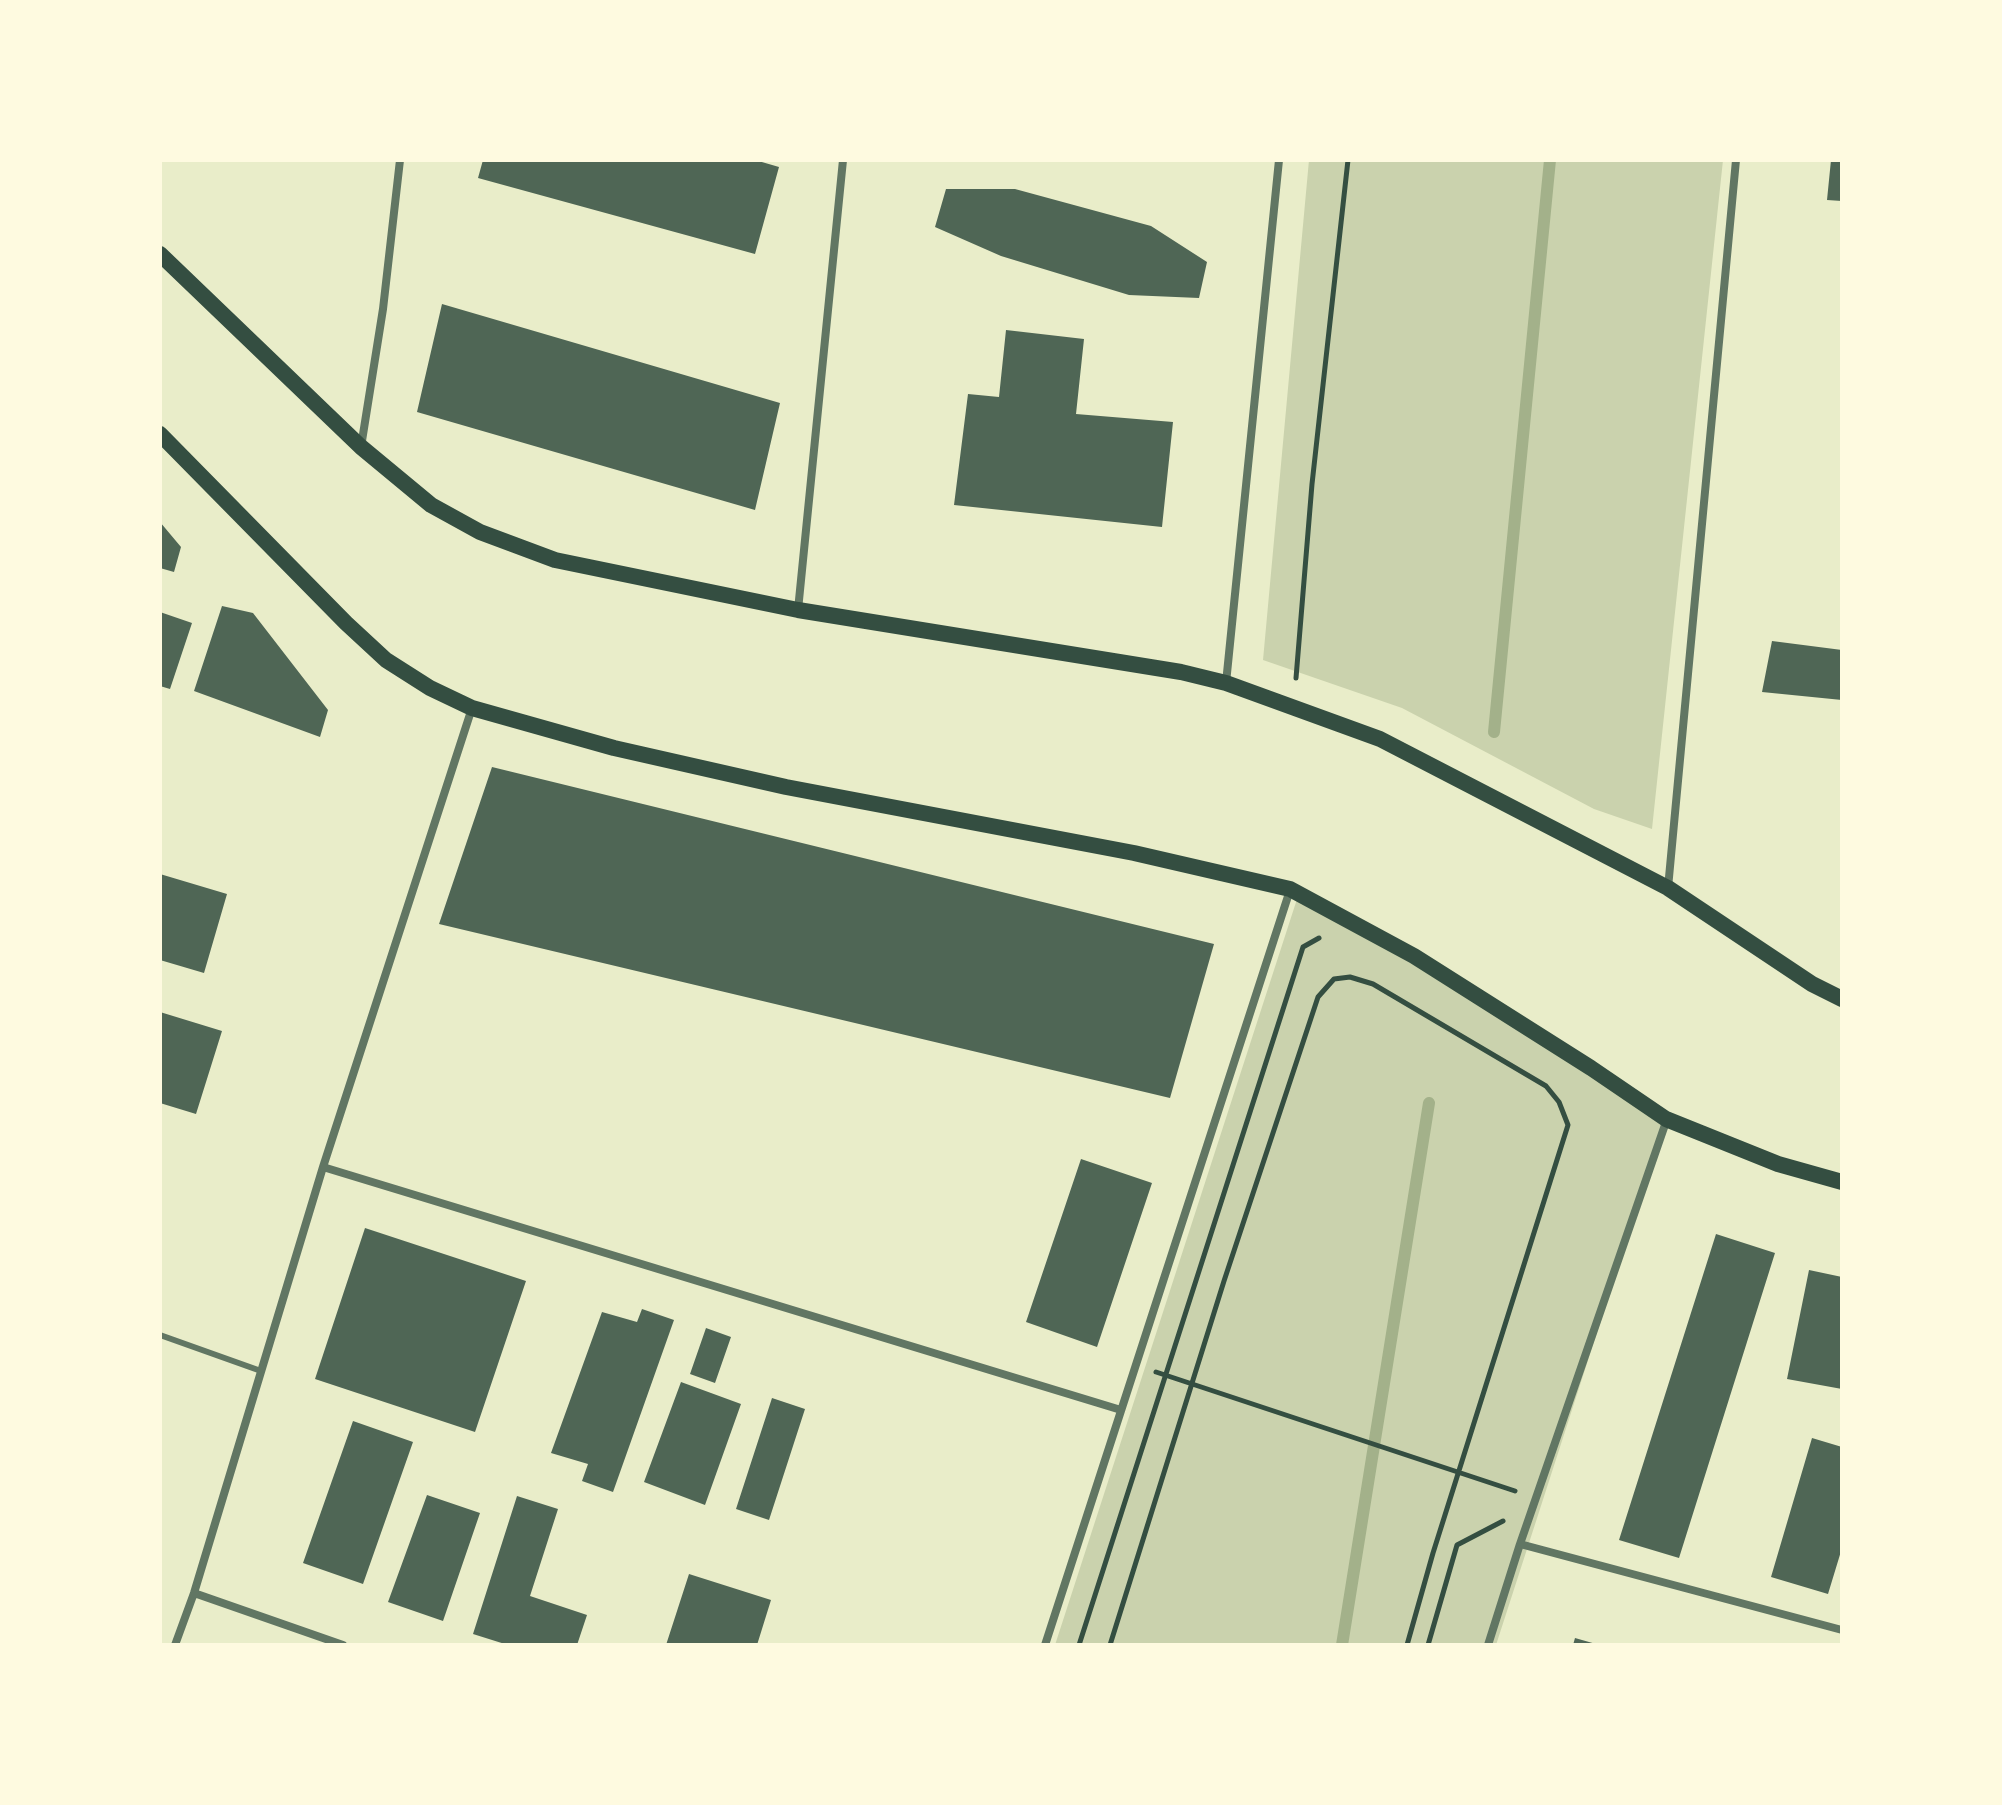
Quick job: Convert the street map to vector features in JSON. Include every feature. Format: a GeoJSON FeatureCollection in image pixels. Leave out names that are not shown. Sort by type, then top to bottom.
{"type":"FeatureCollection","features":[{"type":"Feature","properties":{"kind":"main road"},"geometry":{"type":"LineString","coordinates":[[160,254],[361,447],[431,505],[480,532],[542,555],[798,610],[1165,669],[1226,683],[1380,739],[1668,888],[1812,984],[1842,999]]}},
{"type":"Feature","properties":{"kind":"main road"},"geometry":{"type":"LineString","coordinates":[[160,434],[386,660],[430,688],[472,708],[614,748],[786,787],[1134,853],[1290,889],[1414,956],[1667,1119],[1778,1164],[1842,1182]]}},
{"type":"Feature","properties":{"kind":"street"},"geometry":{"type":"LineString","coordinates":[[361,447],[383,309],[400,160]]}},
{"type":"Feature","properties":{"kind":"street"},"geometry":{"type":"LineString","coordinates":[[798,610],[843,160]]}},
{"type":"Feature","properties":{"kind":"street"},"geometry":{"type":"LineString","coordinates":[[1226,683],[1279,160]]}},
{"type":"Feature","properties":{"kind":"street"},"geometry":{"type":"LineString","coordinates":[[1668,888],[1736,160]]}},
{"type":"Feature","properties":{"kind":"street"},"geometry":{"type":"LineString","coordinates":[[175,1645],[194,1593],[323,1167],[472,708]]}},
{"type":"Feature","properties":{"kind":"street"},"geometry":{"type":"LineString","coordinates":[[1045,1645],[1290,889]]}},
{"type":"Feature","properties":{"kind":"street"},"geometry":{"type":"LineString","coordinates":[[1488,1645],[1667,1119]]}},
{"type":"Feature","properties":{"kind":"street"},"geometry":{"type":"LineString","coordinates":[[323,1167],[1121,1410]]}},
{"type":"Feature","properties":{"kind":"street"},"geometry":{"type":"LineString","coordinates":[[1520,1544],[1842,1630]]}},
{"type":"Feature","properties":{"kind":"street"},"geometry":{"type":"LineString","coordinates":[[194,1593],[343,1645]]}},
{"type":"Feature","properties":{"kind":"lane"},"geometry":{"type":"LineString","coordinates":[[160,1335],[261,1371]]}},
{"type":"Feature","properties":{"kind":"path"},"geometry":{"type":"LineString","coordinates":[[1293,707],[1312,484],[1348,160]]}},
{"type":"Feature","properties":{"kind":"path"},"geometry":{"type":"LineString","coordinates":[[1079,1645],[1303,947],[1321,936]]}},
{"type":"Feature","properties":{"kind":"path"},"geometry":{"type":"LineString","coordinates":[[1110,1645],[1318,997],[1334,979],[1350,977],[1373,984],[1546,1086],[1559,1102],[1568,1125],[1407,1645]]}},
{"type":"Feature","properties":{"kind":"path"},"geometry":{"type":"LineString","coordinates":[[1136,1366],[1536,1498]]}},
{"type":"Feature","properties":{"kind":"path"},"geometry":{"type":"LineString","coordinates":[[1510,1506],[1520,1476]]}},
{"type":"Feature","properties":{"kind":"path"},"geometry":{"type":"LineString","coordinates":[[1428,1645],[1457,1545],[1505,1520]]}},
{"type":"Feature","properties":{"kind":"green space"},"geometry":{"type":"Polygon","coordinates":[[[1309,160],[1723,160],[1652,829],[1594,809],[1402,708],[1263,660],[1309,160]]]}},
{"type":"Feature","properties":{"kind":"green space"},"geometry":{"type":"Polygon","coordinates":[[[1298,896],[1413,957],[1666,1119],[1496,1645],[1055,1645],[1298,896]]]}},
{"type":"Feature","properties":{"kind":"building"},"geometry":{"type":"Polygon","coordinates":[[[483,160],[755,160],[779,167],[755,254],[478,178],[483,160]]]}},
{"type":"Feature","properties":{"kind":"building"},"geometry":{"type":"Polygon","coordinates":[[[1831,160],[1842,160],[1842,201],[1827,200],[1831,160]]]}},
{"type":"Feature","properties":{"kind":"building"},"geometry":{"type":"Polygon","coordinates":[[[946,189],[1015,189],[1151,226],[1207,262],[1199,298],[1129,295],[1001,256],[935,227],[946,189]]]}},
{"type":"Feature","properties":{"kind":"building"},"geometry":{"type":"Polygon","coordinates":[[[442,304],[780,403],[755,510],[417,412],[442,304]]]}},
{"type":"Feature","properties":{"kind":"building"},"geometry":{"type":"Polygon","coordinates":[[[1006,330],[1084,339],[1076,414],[1173,422],[1162,527],[954,505],[968,394],[999,397],[1006,330]]]}},
{"type":"Feature","properties":{"kind":"building"},"geometry":{"type":"Polygon","coordinates":[[[160,522],[181,547],[174,572],[160,568],[160,522]]]}},
{"type":"Feature","properties":{"kind":"building"},"geometry":{"type":"Polygon","coordinates":[[[222,606],[253,613],[328,710],[320,737],[194,691],[222,606]]]}},
{"type":"Feature","properties":{"kind":"building"},"geometry":{"type":"Polygon","coordinates":[[[160,612],[192,623],[170,689],[160,686],[160,612]]]}},
{"type":"Feature","properties":{"kind":"building"},"geometry":{"type":"Polygon","coordinates":[[[1772,641],[1842,650],[1842,700],[1762,692],[1772,641]]]}},
{"type":"Feature","properties":{"kind":"building"},"geometry":{"type":"Polygon","coordinates":[[[492,767],[1214,944],[1170,1098],[439,924],[492,767]]]}},
{"type":"Feature","properties":{"kind":"building"},"geometry":{"type":"Polygon","coordinates":[[[160,874],[227,894],[204,973],[160,960],[160,874]]]}},
{"type":"Feature","properties":{"kind":"building"},"geometry":{"type":"Polygon","coordinates":[[[160,1012],[222,1031],[196,1114],[160,1103],[160,1012]]]}},
{"type":"Feature","properties":{"kind":"building"},"geometry":{"type":"Polygon","coordinates":[[[1081,1159],[1152,1183],[1097,1347],[1026,1322],[1081,1159]]]}},
{"type":"Feature","properties":{"kind":"building"},"geometry":{"type":"Polygon","coordinates":[[[365,1228],[526,1281],[475,1432],[315,1379],[365,1228]]]}},
{"type":"Feature","properties":{"kind":"building"},"geometry":{"type":"Polygon","coordinates":[[[1716,1234],[1775,1253],[1679,1558],[1619,1540],[1716,1234]]]}},
{"type":"Feature","properties":{"kind":"building"},"geometry":{"type":"Polygon","coordinates":[[[1809,1270],[1842,1277],[1842,1389],[1787,1379],[1809,1270]]]}},
{"type":"Feature","properties":{"kind":"building"},"geometry":{"type":"Polygon","coordinates":[[[642,1309],[674,1320],[613,1492],[582,1481],[588,1464],[551,1453],[602,1312],[637,1322],[642,1309]]]}},
{"type":"Feature","properties":{"kind":"building"},"geometry":{"type":"Polygon","coordinates":[[[706,1328],[731,1337],[715,1383],[690,1374],[706,1328]]]}},
{"type":"Feature","properties":{"kind":"building"},"geometry":{"type":"Polygon","coordinates":[[[681,1382],[741,1404],[705,1505],[644,1482],[681,1382]]]}},
{"type":"Feature","properties":{"kind":"building"},"geometry":{"type":"Polygon","coordinates":[[[772,1398],[805,1409],[769,1520],[736,1509],[772,1398]]]}},
{"type":"Feature","properties":{"kind":"building"},"geometry":{"type":"Polygon","coordinates":[[[353,1421],[413,1442],[363,1584],[303,1563],[353,1421]]]}},
{"type":"Feature","properties":{"kind":"building"},"geometry":{"type":"Polygon","coordinates":[[[1812,1438],[1842,1447],[1842,1548],[1828,1594],[1771,1577],[1812,1438]]]}},
{"type":"Feature","properties":{"kind":"building"},"geometry":{"type":"Polygon","coordinates":[[[427,1495],[480,1513],[443,1621],[388,1602],[427,1495]]]}},
{"type":"Feature","properties":{"kind":"building"},"geometry":{"type":"Polygon","coordinates":[[[517,1496],[558,1509],[530,1596],[587,1615],[577,1645],[508,1645],[473,1634],[517,1496]]]}},
{"type":"Feature","properties":{"kind":"building"},"geometry":{"type":"Polygon","coordinates":[[[689,1574],[771,1600],[757,1645],[666,1645],[689,1574]]]}},
{"type":"Feature","properties":{"kind":"building"},"geometry":{"type":"Polygon","coordinates":[[[1575,1638],[1596,1644],[1596,1645],[1573,1645],[1575,1638]]]}},
{"type":"Feature","properties":{"kind":"waterway"},"geometry":{"type":"LineString","coordinates":[[1494,732],[1550,160]]}},
{"type":"Feature","properties":{"kind":"waterway"},"geometry":{"type":"LineString","coordinates":[[1342,1645],[1429,1103]]}}]}
